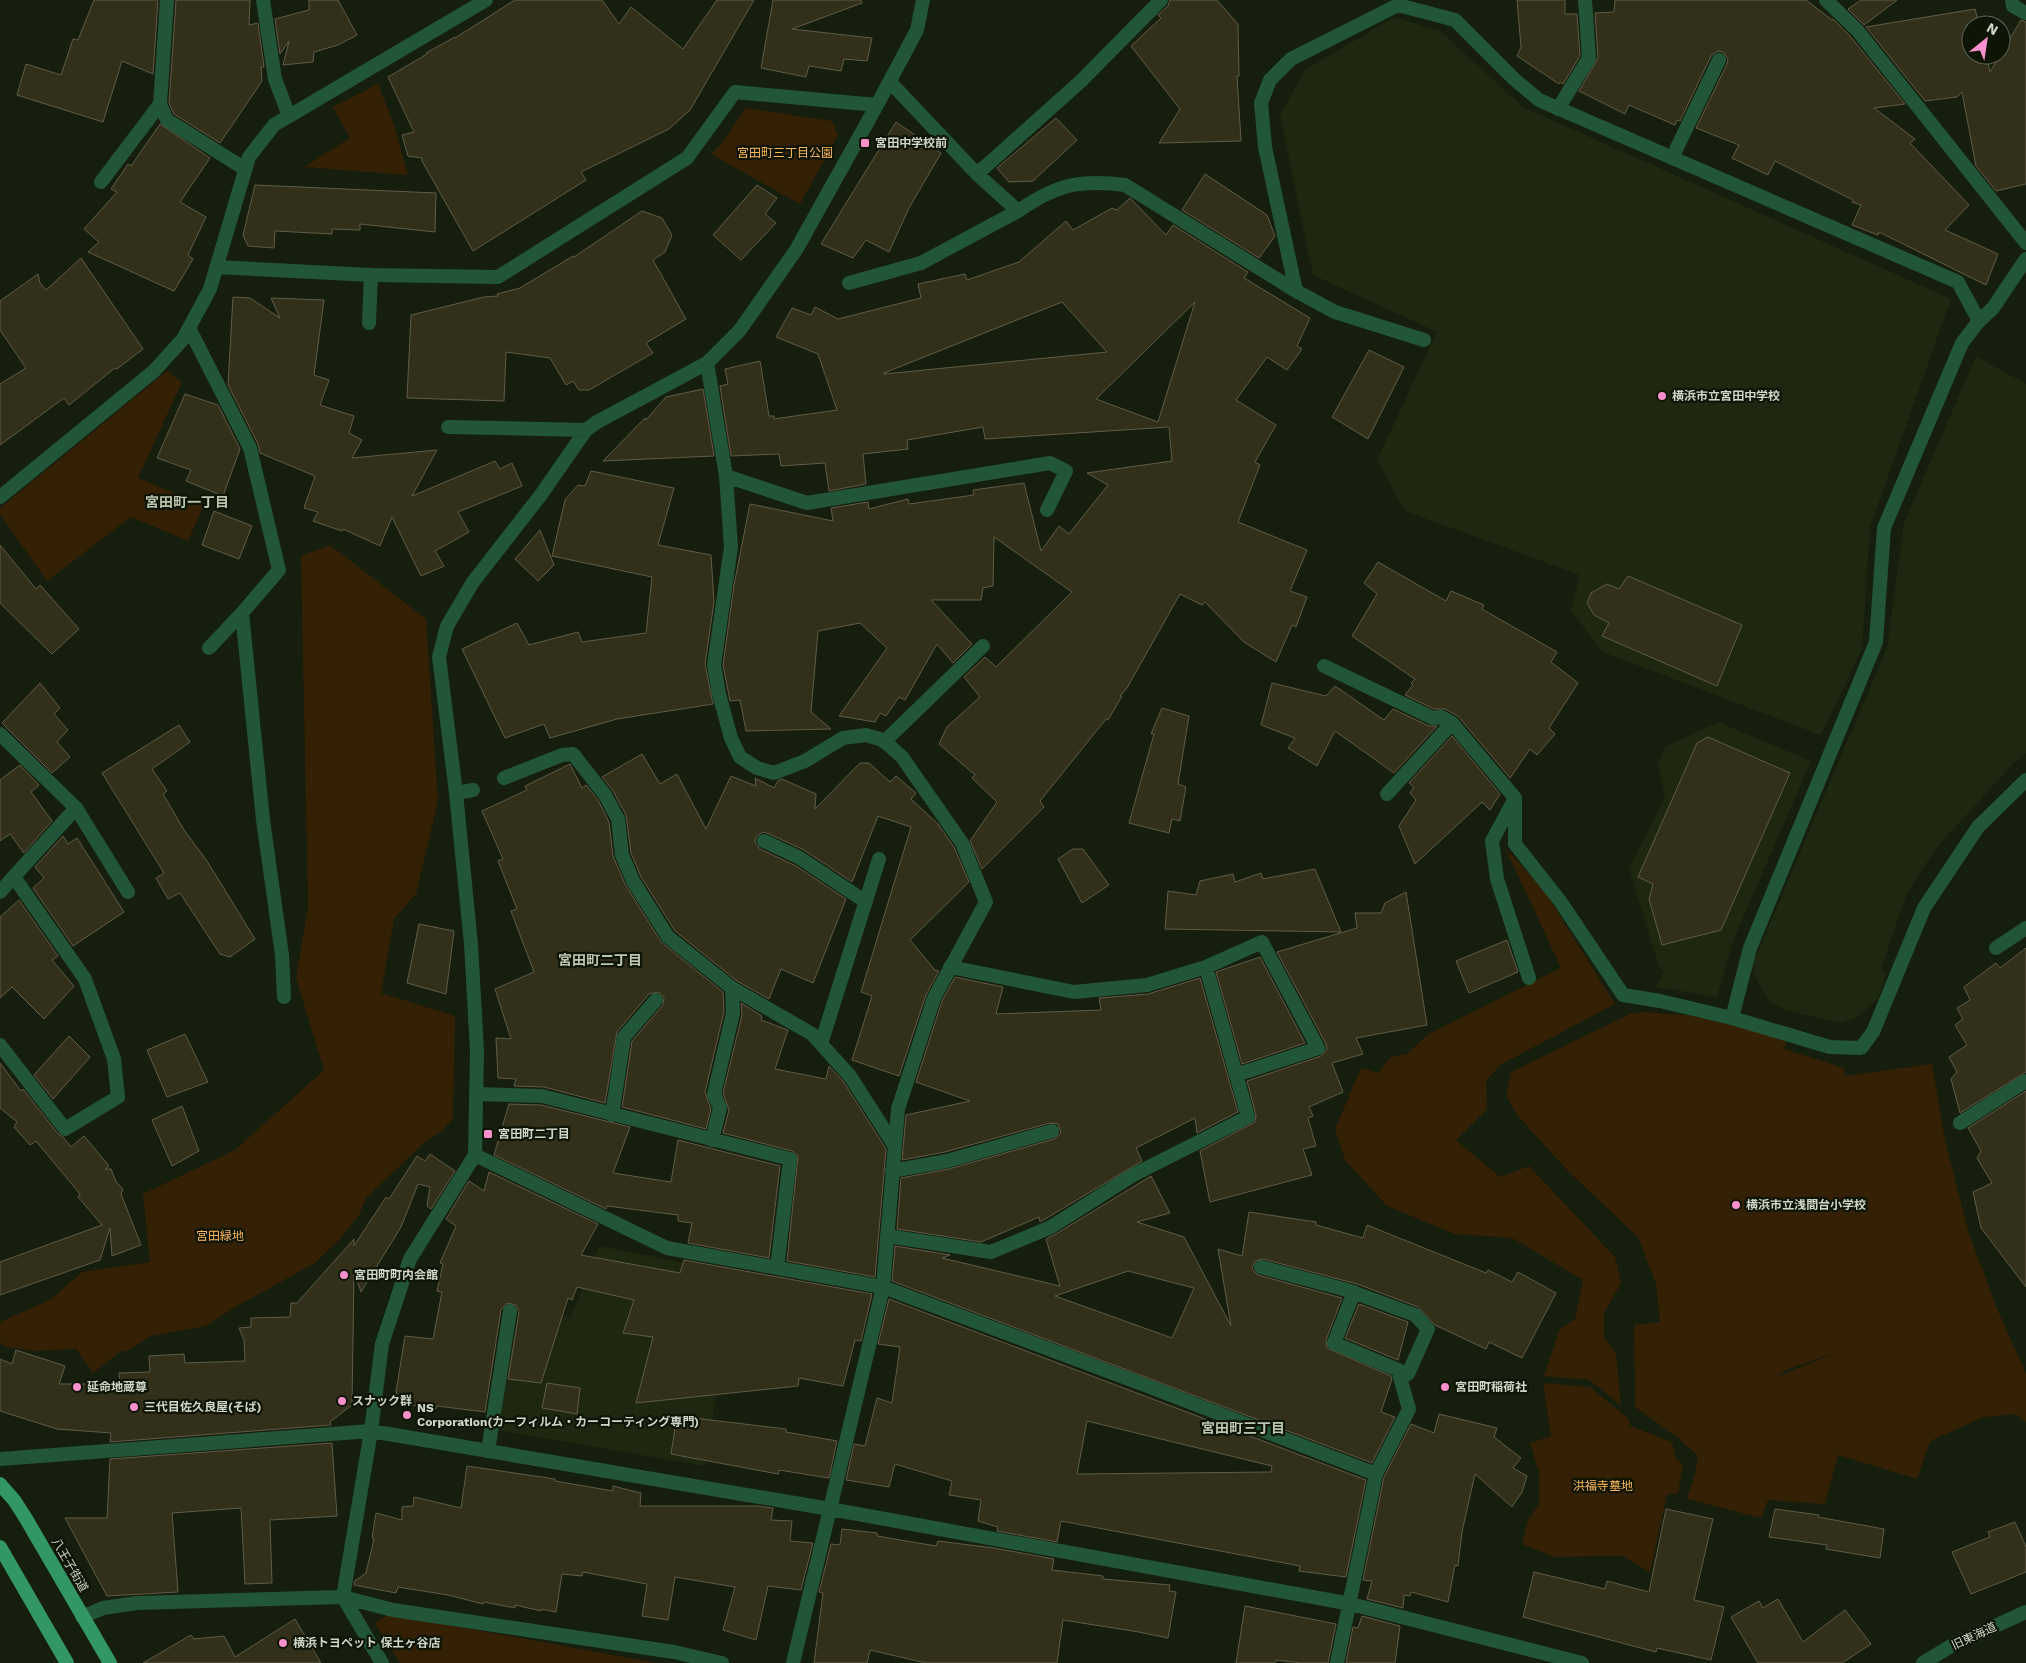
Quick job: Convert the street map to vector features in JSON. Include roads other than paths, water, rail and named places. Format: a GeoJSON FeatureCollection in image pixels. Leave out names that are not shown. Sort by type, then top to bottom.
{"type":"FeatureCollection","features":[{"type":"Feature","properties":{"kind":"highway","name":"八王子街道"},"geometry":{"type":"LineString","coordinates":[[0,1484],[25,1517],[110,1663]]}},
{"type":"Feature","properties":{"kind":"highway"},"geometry":{"type":"LineString","coordinates":[[0,1548],[67,1663]]}},
{"type":"Feature","properties":{"kind":"street"},"geometry":{"type":"LineString","coordinates":[[167,0],[160,104],[167,120],[245,169]]}},
{"type":"Feature","properties":{"kind":"street"},"geometry":{"type":"LineString","coordinates":[[263,0],[275,79],[289,116]]}},
{"type":"Feature","properties":{"kind":"street"},"geometry":{"type":"LineString","coordinates":[[0,497],[154,371],[183,340],[210,289],[249,158],[274,125],[486,0]]}},
{"type":"Feature","properties":{"kind":"street"},"geometry":{"type":"LineString","coordinates":[[382,1663],[343,1597],[371,1431],[382,1344],[410,1258],[475,1155],[477,1051],[471,944],[456,793],[439,657],[446,626],[473,582],[540,496],[586,430],[597,422],[707,363],[740,330],[796,250],[890,82],[917,30],[923,0]]}},
{"type":"Feature","properties":{"kind":"street"},"geometry":{"type":"LineString","coordinates":[[977,174],[1081,81],[1161,0]]}},
{"type":"Feature","properties":{"kind":"street"},"geometry":{"type":"LineString","coordinates":[[1558,109],[1589,58],[1585,0]]}},
{"type":"Feature","properties":{"kind":"street"},"geometry":{"type":"LineString","coordinates":[[1826,0],[1857,30],[2026,243]]}},
{"type":"Feature","properties":{"kind":"street"},"geometry":{"type":"LineString","coordinates":[[2012,0],[2013,6],[2026,13]]}},
{"type":"Feature","properties":{"kind":"street"},"geometry":{"type":"LineString","coordinates":[[1296,290],[1265,147],[1261,103],[1270,80],[1292,59],[1398,5],[1455,20],[1514,79],[1539,100],[1958,282],[1979,321]]}},
{"type":"Feature","properties":{"kind":"street"},"geometry":{"type":"LineString","coordinates":[[1672,158],[1719,60]]}},
{"type":"Feature","properties":{"kind":"street"},"geometry":{"type":"LineString","coordinates":[[890,82],[977,174],[1018,211]]}},
{"type":"Feature","properties":{"kind":"street"},"geometry":{"type":"LineString","coordinates":[[216,267],[371,276],[498,277],[688,158],[735,92],[877,105]]}},
{"type":"Feature","properties":{"kind":"street"},"geometry":{"type":"LineString","coordinates":[[101,182],[160,104]]}},
{"type":"Feature","properties":{"kind":"street"},"geometry":{"type":"LineString","coordinates":[[849,283],[921,263],[1018,211],[1040,196],[1067,186],[1099,182],[1125,185],[1335,312],[1424,340]]}},
{"type":"Feature","properties":{"kind":"street"},"geometry":{"type":"LineString","coordinates":[[1732,1018],[1750,948],[1876,642],[1884,528],[1962,343],[1979,321],[1993,308],[2026,259]]}},
{"type":"Feature","properties":{"kind":"street"},"geometry":{"type":"LineString","coordinates":[[369,323],[371,276]]}},
{"type":"Feature","properties":{"kind":"street"},"geometry":{"type":"LineString","coordinates":[[189,328],[250,448],[279,570],[209,648]]}},
{"type":"Feature","properties":{"kind":"street"},"geometry":{"type":"LineString","coordinates":[[707,363],[726,476],[731,546],[714,665],[718,694],[731,738],[740,757],[757,768],[774,773],[805,760],[843,738],[866,735],[884,742],[902,756],[962,843],[986,902],[934,998],[898,1109],[883,1287],[792,1663]]}},
{"type":"Feature","properties":{"kind":"street"},"geometry":{"type":"LineString","coordinates":[[448,427],[586,430]]}},
{"type":"Feature","properties":{"kind":"street"},"geometry":{"type":"LineString","coordinates":[[726,476],[808,503],[1050,463],[1066,471],[1047,510]]}},
{"type":"Feature","properties":{"kind":"street"},"geometry":{"type":"LineString","coordinates":[[242,613],[263,820],[282,955],[284,997]]}},
{"type":"Feature","properties":{"kind":"street"},"geometry":{"type":"LineString","coordinates":[[884,742],[983,646]]}},
{"type":"Feature","properties":{"kind":"street"},"geometry":{"type":"LineString","coordinates":[[1324,666],[1433,718],[1441,717],[1452,723],[1515,798],[1515,844],[1560,901],[1622,995],[1660,1000],[1732,1018],[1830,1047],[1862,1048],[1873,1032],[1924,908],[1978,827],[2026,780]]}},
{"type":"Feature","properties":{"kind":"street"},"geometry":{"type":"LineString","coordinates":[[1387,794],[1452,723]]}},
{"type":"Feature","properties":{"kind":"street"},"geometry":{"type":"LineString","coordinates":[[0,734],[76,808],[128,892]]}},
{"type":"Feature","properties":{"kind":"street"},"geometry":{"type":"LineString","coordinates":[[504,778],[562,755],[573,754],[605,795],[618,819],[622,855],[633,882],[668,938],[732,988],[812,1034],[850,1076],[894,1144]]}},
{"type":"Feature","properties":{"kind":"street"},"geometry":{"type":"LineString","coordinates":[[456,793],[473,790]]}},
{"type":"Feature","properties":{"kind":"street"},"geometry":{"type":"LineString","coordinates":[[1515,798],[1492,841],[1497,879],[1529,978]]}},
{"type":"Feature","properties":{"kind":"street"},"geometry":{"type":"LineString","coordinates":[[0,892],[76,808]]}},
{"type":"Feature","properties":{"kind":"street"},"geometry":{"type":"LineString","coordinates":[[764,840],[800,858],[866,902]]}},
{"type":"Feature","properties":{"kind":"street"},"geometry":{"type":"LineString","coordinates":[[821,1044],[879,860]]}},
{"type":"Feature","properties":{"kind":"street"},"geometry":{"type":"LineString","coordinates":[[0,1045],[65,1129],[118,1098],[114,1059],[85,978],[14,877]]}},
{"type":"Feature","properties":{"kind":"street"},"geometry":{"type":"LineString","coordinates":[[1996,948],[2026,928]]}},
{"type":"Feature","properties":{"kind":"street"},"geometry":{"type":"LineString","coordinates":[[950,966],[1074,992],[1147,985],[1206,967],[1262,942],[1318,1048],[1236,1075]]}},
{"type":"Feature","properties":{"kind":"street"},"geometry":{"type":"LineString","coordinates":[[887,1236],[991,1252],[1051,1227],[1133,1175],[1248,1117],[1206,967]]}},
{"type":"Feature","properties":{"kind":"street"},"geometry":{"type":"LineString","coordinates":[[712,1140],[720,1108],[714,1094],[733,1013],[732,988]]}},
{"type":"Feature","properties":{"kind":"street"},"geometry":{"type":"LineString","coordinates":[[612,1115],[624,1037],[656,1000]]}},
{"type":"Feature","properties":{"kind":"street"},"geometry":{"type":"LineString","coordinates":[[1960,1123],[2026,1081]]}},
{"type":"Feature","properties":{"kind":"street"},"geometry":{"type":"LineString","coordinates":[[476,1094],[542,1096],[790,1159],[777,1268]]}},
{"type":"Feature","properties":{"kind":"street"},"geometry":{"type":"LineString","coordinates":[[892,1171],[947,1161],[1052,1131]]}},
{"type":"Feature","properties":{"kind":"street"},"geometry":{"type":"LineString","coordinates":[[475,1155],[666,1248],[883,1287],[1150,1386],[1376,1474]]}},
{"type":"Feature","properties":{"kind":"street"},"geometry":{"type":"LineString","coordinates":[[1261,1267],[1354,1292],[1415,1315],[1428,1329],[1408,1374],[1334,1343],[1354,1292]]}},
{"type":"Feature","properties":{"kind":"street"},"geometry":{"type":"LineString","coordinates":[[488,1451],[510,1311]]}},
{"type":"Feature","properties":{"kind":"street"},"geometry":{"type":"LineString","coordinates":[[1337,1663],[1351,1604],[1376,1474],[1409,1409],[1398,1370]]}},
{"type":"Feature","properties":{"kind":"street"},"geometry":{"type":"LineString","coordinates":[[0,1458],[371,1431],[830,1509],[1351,1604],[1582,1663]]}},
{"type":"Feature","properties":{"kind":"street"},"geometry":{"type":"LineString","coordinates":[[82,1616],[104,1608],[137,1603],[343,1597],[394,1610],[674,1652],[722,1663]]}},
{"type":"Feature","properties":{"kind":"street","name":"旧東海道"},"geometry":{"type":"LineString","coordinates":[[1923,1663],[1951,1646],[2026,1612]]}},
{"type":"Feature","properties":{"kind":"place","name":"宮田中学校前"},"geometry":{"type":"Point","coordinates":[865,143]}},
{"type":"Feature","properties":{"kind":"place","name":"横浜市立宮田中学校"},"geometry":{"type":"Point","coordinates":[1662,396]}},
{"type":"Feature","properties":{"kind":"place","name":"宮田町二丁目"},"geometry":{"type":"Point","coordinates":[488,1134]}},
{"type":"Feature","properties":{"kind":"place","name":"横浜市立浅間台小学校"},"geometry":{"type":"Point","coordinates":[1736,1205]}},
{"type":"Feature","properties":{"kind":"place","name":"宮田町町内会館"},"geometry":{"type":"Point","coordinates":[344,1275]}},
{"type":"Feature","properties":{"kind":"place","name":"延命地蔵尊"},"geometry":{"type":"Point","coordinates":[77,1387]}},
{"type":"Feature","properties":{"kind":"place","name":"宮田町稲荷社"},"geometry":{"type":"Point","coordinates":[1445,1387]}},
{"type":"Feature","properties":{"kind":"place","name":"スナック群"},"geometry":{"type":"Point","coordinates":[342,1401]}},
{"type":"Feature","properties":{"kind":"place","name":"三代目佐久良屋(そば)"},"geometry":{"type":"Point","coordinates":[134,1407]}},
{"type":"Feature","properties":{"kind":"place","name":"NS Corporation(カーフィルム・カーコーティング専門)"},"geometry":{"type":"Point","coordinates":[407,1415]}},
{"type":"Feature","properties":{"kind":"place","name":"横浜トヨペット 保土ヶ谷店"},"geometry":{"type":"Point","coordinates":[283,1643]}},
{"type":"Feature","properties":{"kind":"district","name":"宮田町一丁目"},"geometry":{"type":"Point","coordinates":[187,502]}},
{"type":"Feature","properties":{"kind":"district","name":"宮田町二丁目"},"geometry":{"type":"Point","coordinates":[600,960]}},
{"type":"Feature","properties":{"kind":"district","name":"宮田町三丁目"},"geometry":{"type":"Point","coordinates":[1243,1428]}},
{"type":"Feature","properties":{"kind":"park label","name":"宮田町三丁目公園"},"geometry":{"type":"Point","coordinates":[785,153]}},
{"type":"Feature","properties":{"kind":"park label","name":"宮田緑地"},"geometry":{"type":"Point","coordinates":[220,1236]}},
{"type":"Feature","properties":{"kind":"park label","name":"洪福寺墓地"},"geometry":{"type":"Point","coordinates":[1603,1486]}}]}
